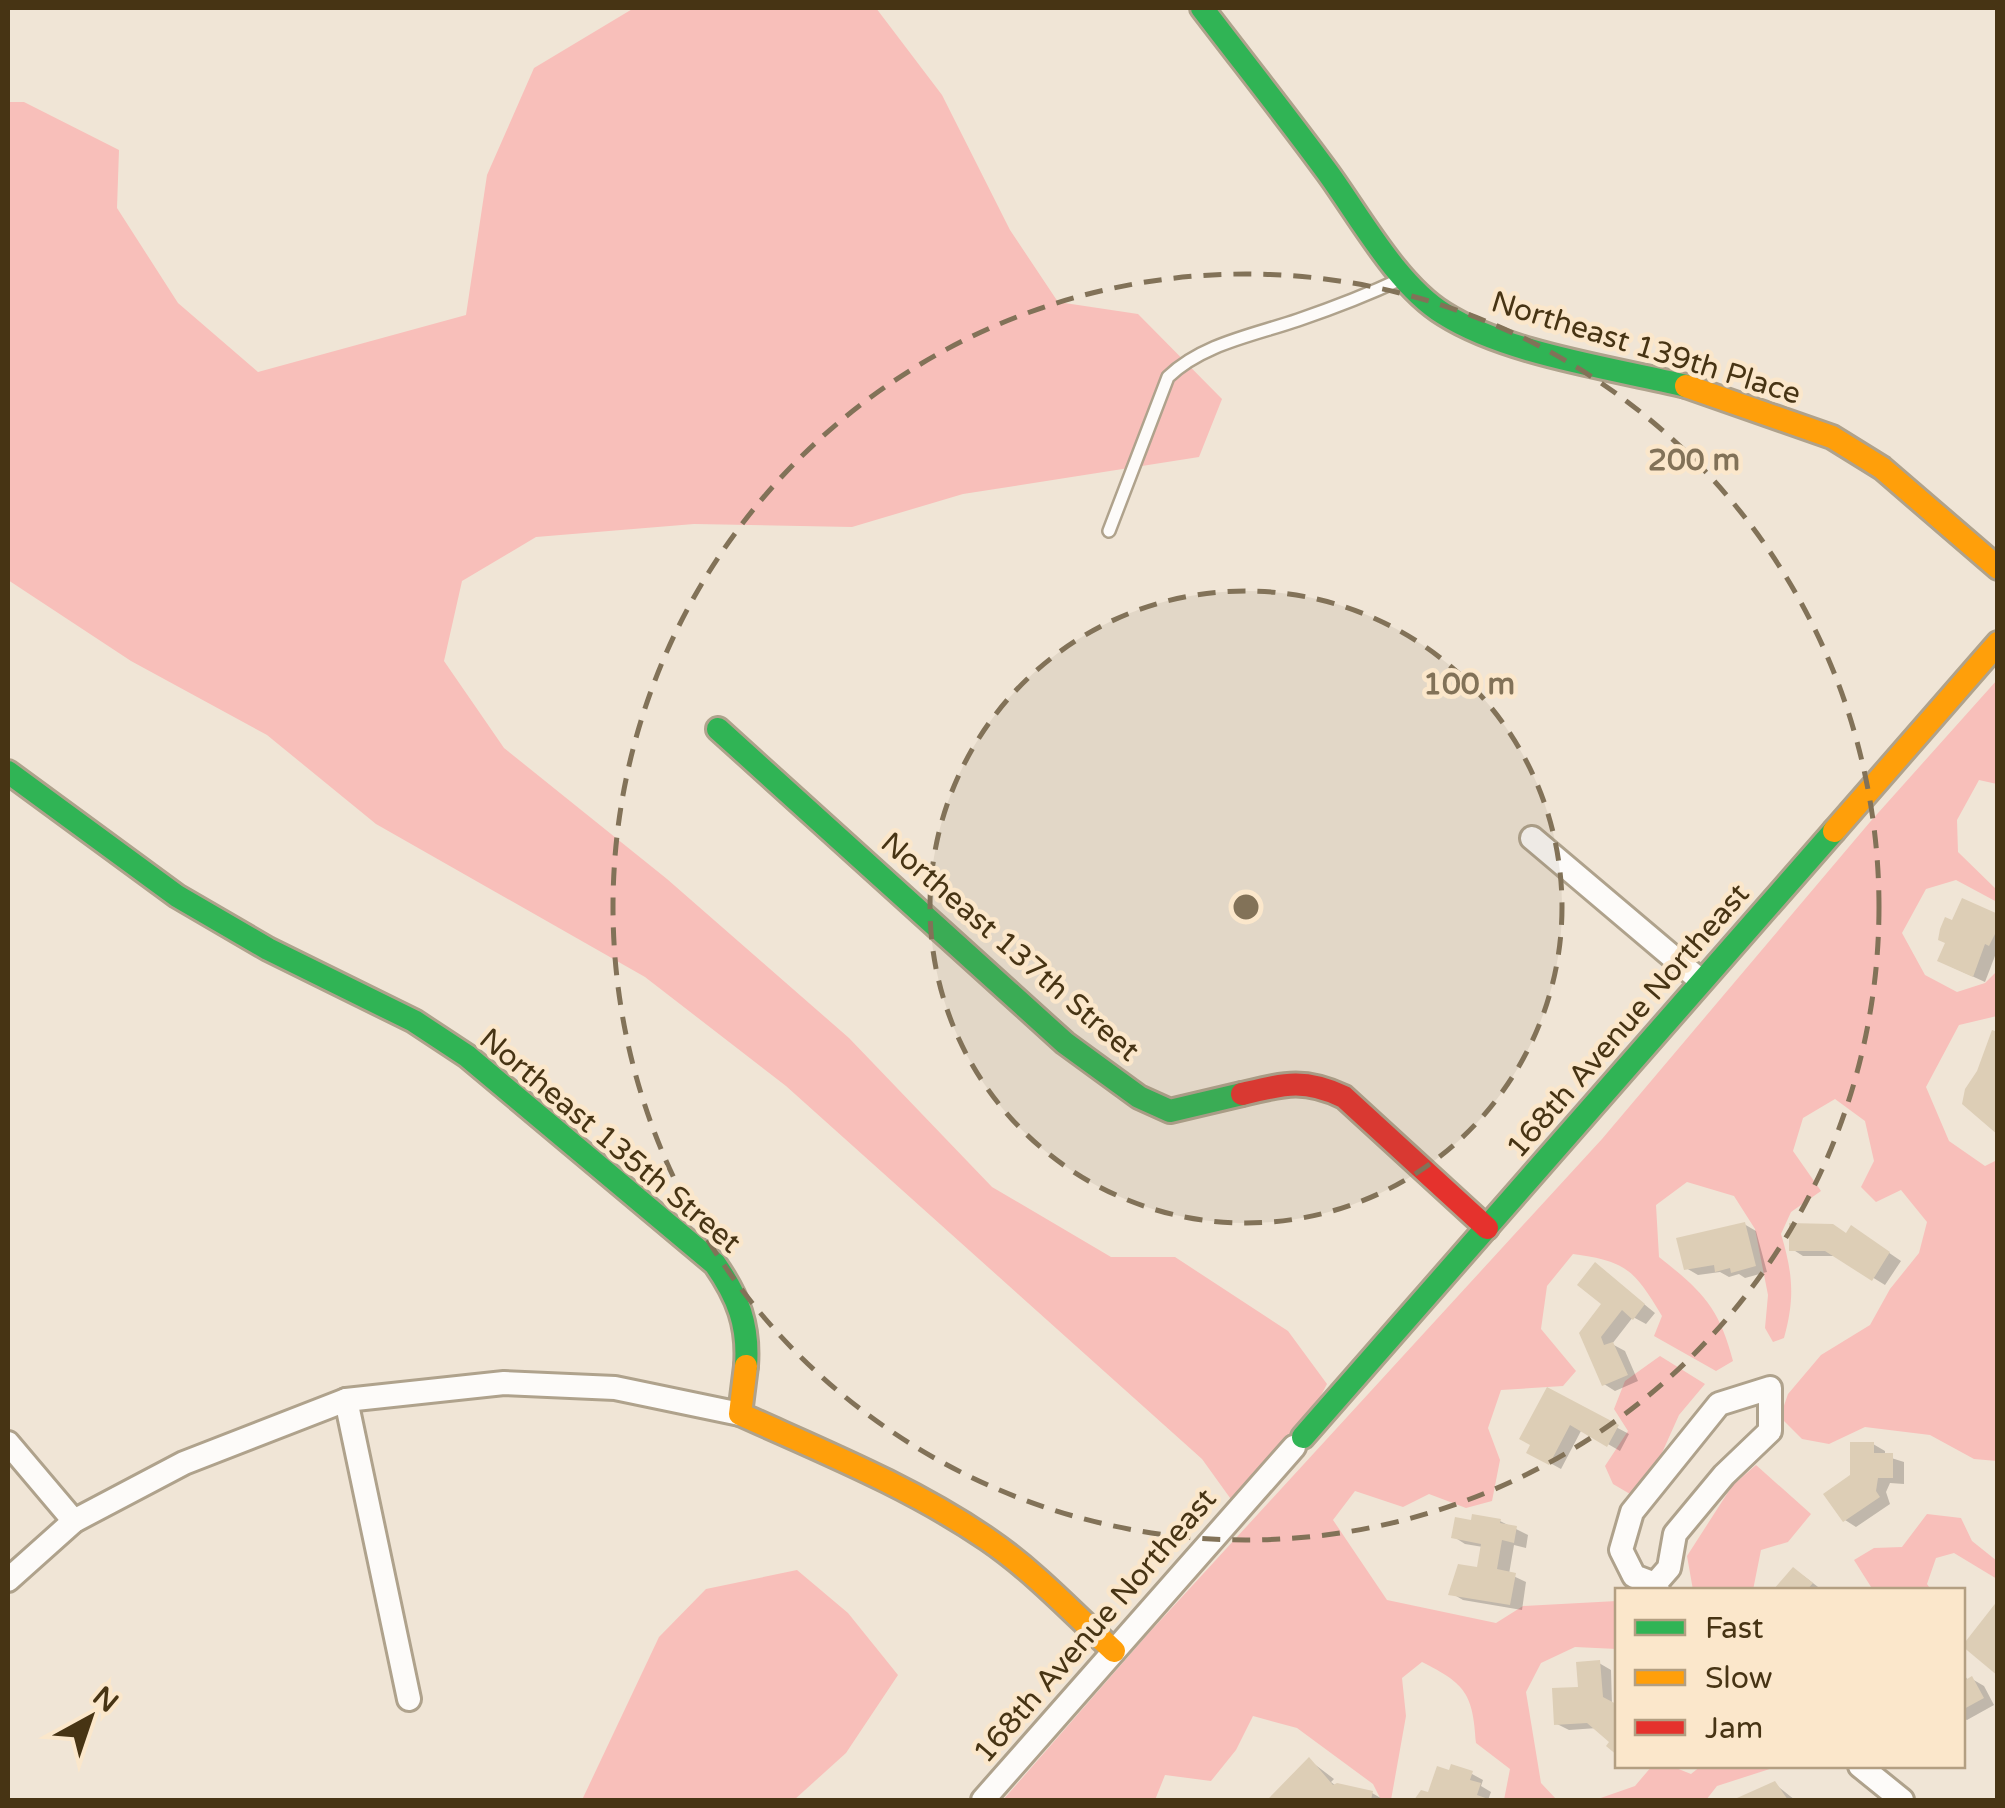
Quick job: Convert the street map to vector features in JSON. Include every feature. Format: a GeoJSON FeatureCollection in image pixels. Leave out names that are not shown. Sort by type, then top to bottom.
{"type":"FeatureCollection","features":[{"type":"Feature","properties":{"kind":"street","name":"Northeast 139th Place"},"geometry":{"type":"LineString","coordinates":[[1202,8],[1328,172],[1388,262],[1441,312],[1482,333],[1550,354],[1685,386],[1832,437],[1882,468],[1998,568]]}},
{"type":"Feature","properties":{"kind":"street","name":"168th Avenue Northeast"},"geometry":{"type":"LineString","coordinates":[[983,1800],[1998,643]]}},
{"type":"Feature","properties":{"kind":"street","name":"Northeast 137th Street"},"geometry":{"type":"LineString","coordinates":[[718,728],[1066,1043],[1139,1097],[1170,1111],[1288,1083],[1318,1085],[1344,1096],[1366,1114],[1487,1228]]}},
{"type":"Feature","properties":{"kind":"street","name":"Northeast 135th Street"},"geometry":{"type":"LineString","coordinates":[[8,772],[177,896],[268,949],[414,1021],[468,1056],[715,1264],[734,1288],[745,1311],[749,1339],[740,1414]]}},
{"type":"Feature","properties":{"kind":"street"},"geometry":{"type":"LineString","coordinates":[[1532,838],[1701,981]]}},
{"type":"Feature","properties":{"kind":"street"},"geometry":{"type":"LineString","coordinates":[[8,1580],[74,1521],[184,1463],[346,1400],[504,1383],[615,1388],[740,1414],[892,1482],[988,1540],[1114,1651]]}},
{"type":"Feature","properties":{"kind":"street"},"geometry":{"type":"LineString","coordinates":[[1770,1388],[1770,1431],[1724,1476],[1676,1534],[1669,1568],[1656,1588],[1634,1576],[1621,1550],[1632,1512],[1720,1404],[1770,1388]]}},
{"type":"Feature","properties":{"kind":"street"},"geometry":{"type":"LineString","coordinates":[[346,1400],[409,1699]]}},
{"type":"Feature","properties":{"kind":"street"},"geometry":{"type":"LineString","coordinates":[[8,1443],[74,1521]]}},
{"type":"Feature","properties":{"kind":"street"},"geometry":{"type":"LineString","coordinates":[[1862,1768],[1902,1800]]}},
{"type":"Feature","properties":{"kind":"lane"},"geometry":{"type":"LineString","coordinates":[[1109,531],[1168,377],[1182,364],[1208,350],[1350,302],[1404,277]]}},
{"type":"Feature","properties":{"kind":"shaded area"},"geometry":{"type":"Polygon","coordinates":[[[634,8],[876,8],[942,95],[1010,230],[1058,302],[1138,314],[1222,399],[1199,457],[963,494],[852,527],[694,524],[536,537],[462,581],[444,661],[504,748],[667,879],[849,1038],[992,1187],[1111,1257],[1175,1257],[1288,1331],[1327,1384],[1294,1447],[1238,1509],[1202,1459],[786,1086],[645,977],[376,824],[267,735],[131,661],[8,580],[8,102],[24,102],[119,150],[117,208],[178,303],[258,372],[466,315],[487,175],[534,68],[634,8]]]}},
{"type":"Feature","properties":{"kind":"shaded area"},"geometry":{"type":"Polygon","coordinates":[[[1997,680],[1997,784],[1979,780],[1957,820],[1958,852],[1997,890],[1997,902],[1956,880],[1926,889],[1902,933],[1925,975],[1957,992],[1985,983],[1997,971],[1997,1016],[1959,1025],[1926,1087],[1949,1141],[1985,1166],[1997,1160],[1997,1461],[1974,1459],[1930,1435],[1865,1427],[1829,1444],[1802,1439],[1780,1417],[1788,1394],[1821,1355],[1870,1325],[1890,1289],[1919,1253],[1927,1222],[1901,1190],[1876,1202],[1861,1187],[1874,1161],[1865,1121],[1835,1099],[1803,1118],[1793,1151],[1821,1191],[1791,1212],[1781,1234],[1791,1286],[1784,1338],[1773,1342],[1765,1328],[1768,1295],[1755,1229],[1734,1196],[1687,1182],[1656,1205],[1659,1257],[1707,1301],[1722,1327],[1733,1361],[1716,1371],[1654,1336],[1662,1316],[1636,1278],[1606,1260],[1573,1254],[1547,1286],[1541,1329],[1576,1371],[1563,1386],[1501,1390],[1488,1428],[1500,1460],[1492,1501],[1466,1508],[1429,1494],[1403,1507],[1355,1491],[1333,1520],[1387,1600],[1496,1623],[1523,1606],[1615,1601],[1615,1649],[1575,1647],[1541,1663],[1526,1692],[1541,1783],[1557,1800],[1504,1800],[1510,1769],[1476,1743],[1469,1702],[1458,1684],[1422,1662],[1402,1678],[1406,1716],[1391,1800],[1381,1800],[1373,1784],[1297,1728],[1253,1716],[1236,1750],[1211,1781],[1165,1775],[1155,1800],[1003,1800],[1147,1635],[1602,1139],[1870,822],[1997,680]]]}},
{"type":"Feature","properties":{"kind":"shaded area"},"geometry":{"type":"Polygon","coordinates":[[[1660,1356],[1705,1384],[1679,1415],[1657,1464],[1630,1494],[1613,1484],[1605,1466],[1628,1431],[1614,1409],[1625,1381],[1660,1356]]]}},
{"type":"Feature","properties":{"kind":"shaded area"},"geometry":{"type":"Polygon","coordinates":[[[1756,1465],[1811,1514],[1788,1542],[1761,1550],[1753,1588],[1693,1588],[1687,1556],[1732,1486],[1756,1465]]]}},
{"type":"Feature","properties":{"kind":"shaded area"},"geometry":{"type":"Polygon","coordinates":[[[1927,1514],[1961,1518],[1972,1541],[1997,1561],[1997,1579],[1954,1553],[1936,1558],[1927,1584],[1930,1588],[1872,1588],[1854,1560],[1874,1548],[1902,1547],[1927,1514]]]}},
{"type":"Feature","properties":{"kind":"shaded area"},"geometry":{"type":"Polygon","coordinates":[[[797,1570],[848,1613],[898,1675],[846,1753],[794,1800],[582,1800],[659,1637],[706,1589],[797,1570]]]}},
{"type":"Feature","properties":{"kind":"shaded area"},"geometry":{"type":"Polygon","coordinates":[[[1650,1768],[1676,1768],[1691,1774],[1698,1768],[1773,1768],[1717,1786],[1706,1800],[1595,1800],[1635,1786],[1650,1768]]]}},
{"type":"Feature","properties":{"kind":"building"},"geometry":{"type":"Polygon","coordinates":[[[1962,898],[1998,914],[1998,928],[1989,946],[1985,944],[1973,977],[1937,961],[1945,943],[1938,940],[1940,929],[1945,917],[1952,920],[1962,898]]]}},
{"type":"Feature","properties":{"kind":"building"},"geometry":{"type":"Polygon","coordinates":[[[1992,1030],[1998,1032],[1998,1135],[1962,1104],[1992,1030]]]}},
{"type":"Feature","properties":{"kind":"building"},"geometry":{"type":"Polygon","coordinates":[[[1745,1222],[1756,1266],[1731,1273],[1730,1268],[1715,1272],[1714,1265],[1684,1270],[1676,1238],[1745,1222]]]}},
{"type":"Feature","properties":{"kind":"building"},"geometry":{"type":"Polygon","coordinates":[[[1789,1223],[1833,1224],[1846,1233],[1851,1225],[1890,1252],[1872,1281],[1825,1251],[1789,1251],[1789,1223]]]}},
{"type":"Feature","properties":{"kind":"building"},"geometry":{"type":"Polygon","coordinates":[[[1595,1262],[1645,1304],[1633,1320],[1622,1310],[1601,1337],[1604,1345],[1613,1342],[1628,1375],[1602,1386],[1579,1333],[1601,1304],[1577,1285],[1595,1262]]]}},
{"type":"Feature","properties":{"kind":"building"},"geometry":{"type":"Polygon","coordinates":[[[1547,1387],[1619,1425],[1607,1447],[1570,1425],[1549,1465],[1526,1453],[1530,1445],[1519,1439],[1547,1387]]]}},
{"type":"Feature","properties":{"kind":"building"},"geometry":{"type":"Polygon","coordinates":[[[1850,1442],[1874,1442],[1874,1453],[1893,1453],[1893,1478],[1878,1478],[1876,1491],[1880,1497],[1843,1522],[1823,1494],[1850,1475],[1850,1442]]]}},
{"type":"Feature","properties":{"kind":"building"},"geometry":{"type":"Polygon","coordinates":[[[1472,1514],[1517,1526],[1514,1543],[1502,1540],[1497,1569],[1516,1573],[1510,1605],[1448,1595],[1458,1564],[1477,1567],[1481,1544],[1451,1538],[1455,1517],[1471,1520],[1472,1514]]]}},
{"type":"Feature","properties":{"kind":"building"},"geometry":{"type":"Polygon","coordinates":[[[1793,1567],[1813,1583],[1809,1588],[1775,1588],[1793,1567]]]}},
{"type":"Feature","properties":{"kind":"building"},"geometry":{"type":"Polygon","coordinates":[[[1998,1600],[1998,1676],[1965,1648],[1965,1642],[1998,1600]]]}},
{"type":"Feature","properties":{"kind":"building"},"geometry":{"type":"Polygon","coordinates":[[[1600,1660],[1603,1697],[1615,1703],[1615,1754],[1606,1746],[1609,1742],[1587,1723],[1554,1725],[1552,1688],[1578,1687],[1576,1662],[1600,1660]]]}},
{"type":"Feature","properties":{"kind":"building"},"geometry":{"type":"Polygon","coordinates":[[[1972,1676],[1984,1698],[1965,1708],[1965,1680],[1972,1676]]]}},
{"type":"Feature","properties":{"kind":"building"},"geometry":{"type":"Polygon","coordinates":[[[1309,1757],[1333,1785],[1373,1791],[1371,1800],[1267,1800],[1309,1757]]]}},
{"type":"Feature","properties":{"kind":"building"},"geometry":{"type":"Polygon","coordinates":[[[1451,1764],[1473,1771],[1470,1780],[1481,1783],[1477,1795],[1491,1800],[1414,1800],[1421,1790],[1428,1792],[1437,1766],[1449,1770],[1451,1764]]]}},
{"type":"Feature","properties":{"kind":"building"},"geometry":{"type":"Polygon","coordinates":[[[1775,1781],[1788,1800],[1737,1798],[1775,1781]]]}},
{"type":"Feature","properties":{"kind":"traffic: fast"},"geometry":{"type":"LineString","coordinates":[[1202,8],[1313,152],[1380,249],[1427,301],[1469,328],[1498,340],[1686,386]]}},
{"type":"Feature","properties":{"kind":"traffic: fast"},"geometry":{"type":"LineString","coordinates":[[718,729],[1065,1043],[1139,1097],[1170,1111],[1242,1094]]}},
{"type":"Feature","properties":{"kind":"traffic: fast"},"geometry":{"type":"LineString","coordinates":[[8,772],[177,896],[268,949],[414,1021],[467,1056],[715,1264],[740,1312],[746,1337],[746,1366]]}},
{"type":"Feature","properties":{"kind":"traffic: fast"},"geometry":{"type":"LineString","coordinates":[[1303,1437],[1834,831]]}},
{"type":"Feature","properties":{"kind":"traffic: slow"},"geometry":{"type":"LineString","coordinates":[[1686,386],[1832,437],[1882,468],[1998,568]]}},
{"type":"Feature","properties":{"kind":"traffic: slow"},"geometry":{"type":"LineString","coordinates":[[1834,831],[1998,643]]}},
{"type":"Feature","properties":{"kind":"traffic: slow"},"geometry":{"type":"LineString","coordinates":[[746,1366],[740,1414],[866,1471],[958,1520],[1021,1565],[1114,1651]]}},
{"type":"Feature","properties":{"kind":"traffic: jam"},"geometry":{"type":"LineString","coordinates":[[1242,1094],[1305,1085],[1344,1097],[1487,1228]]}}]}
